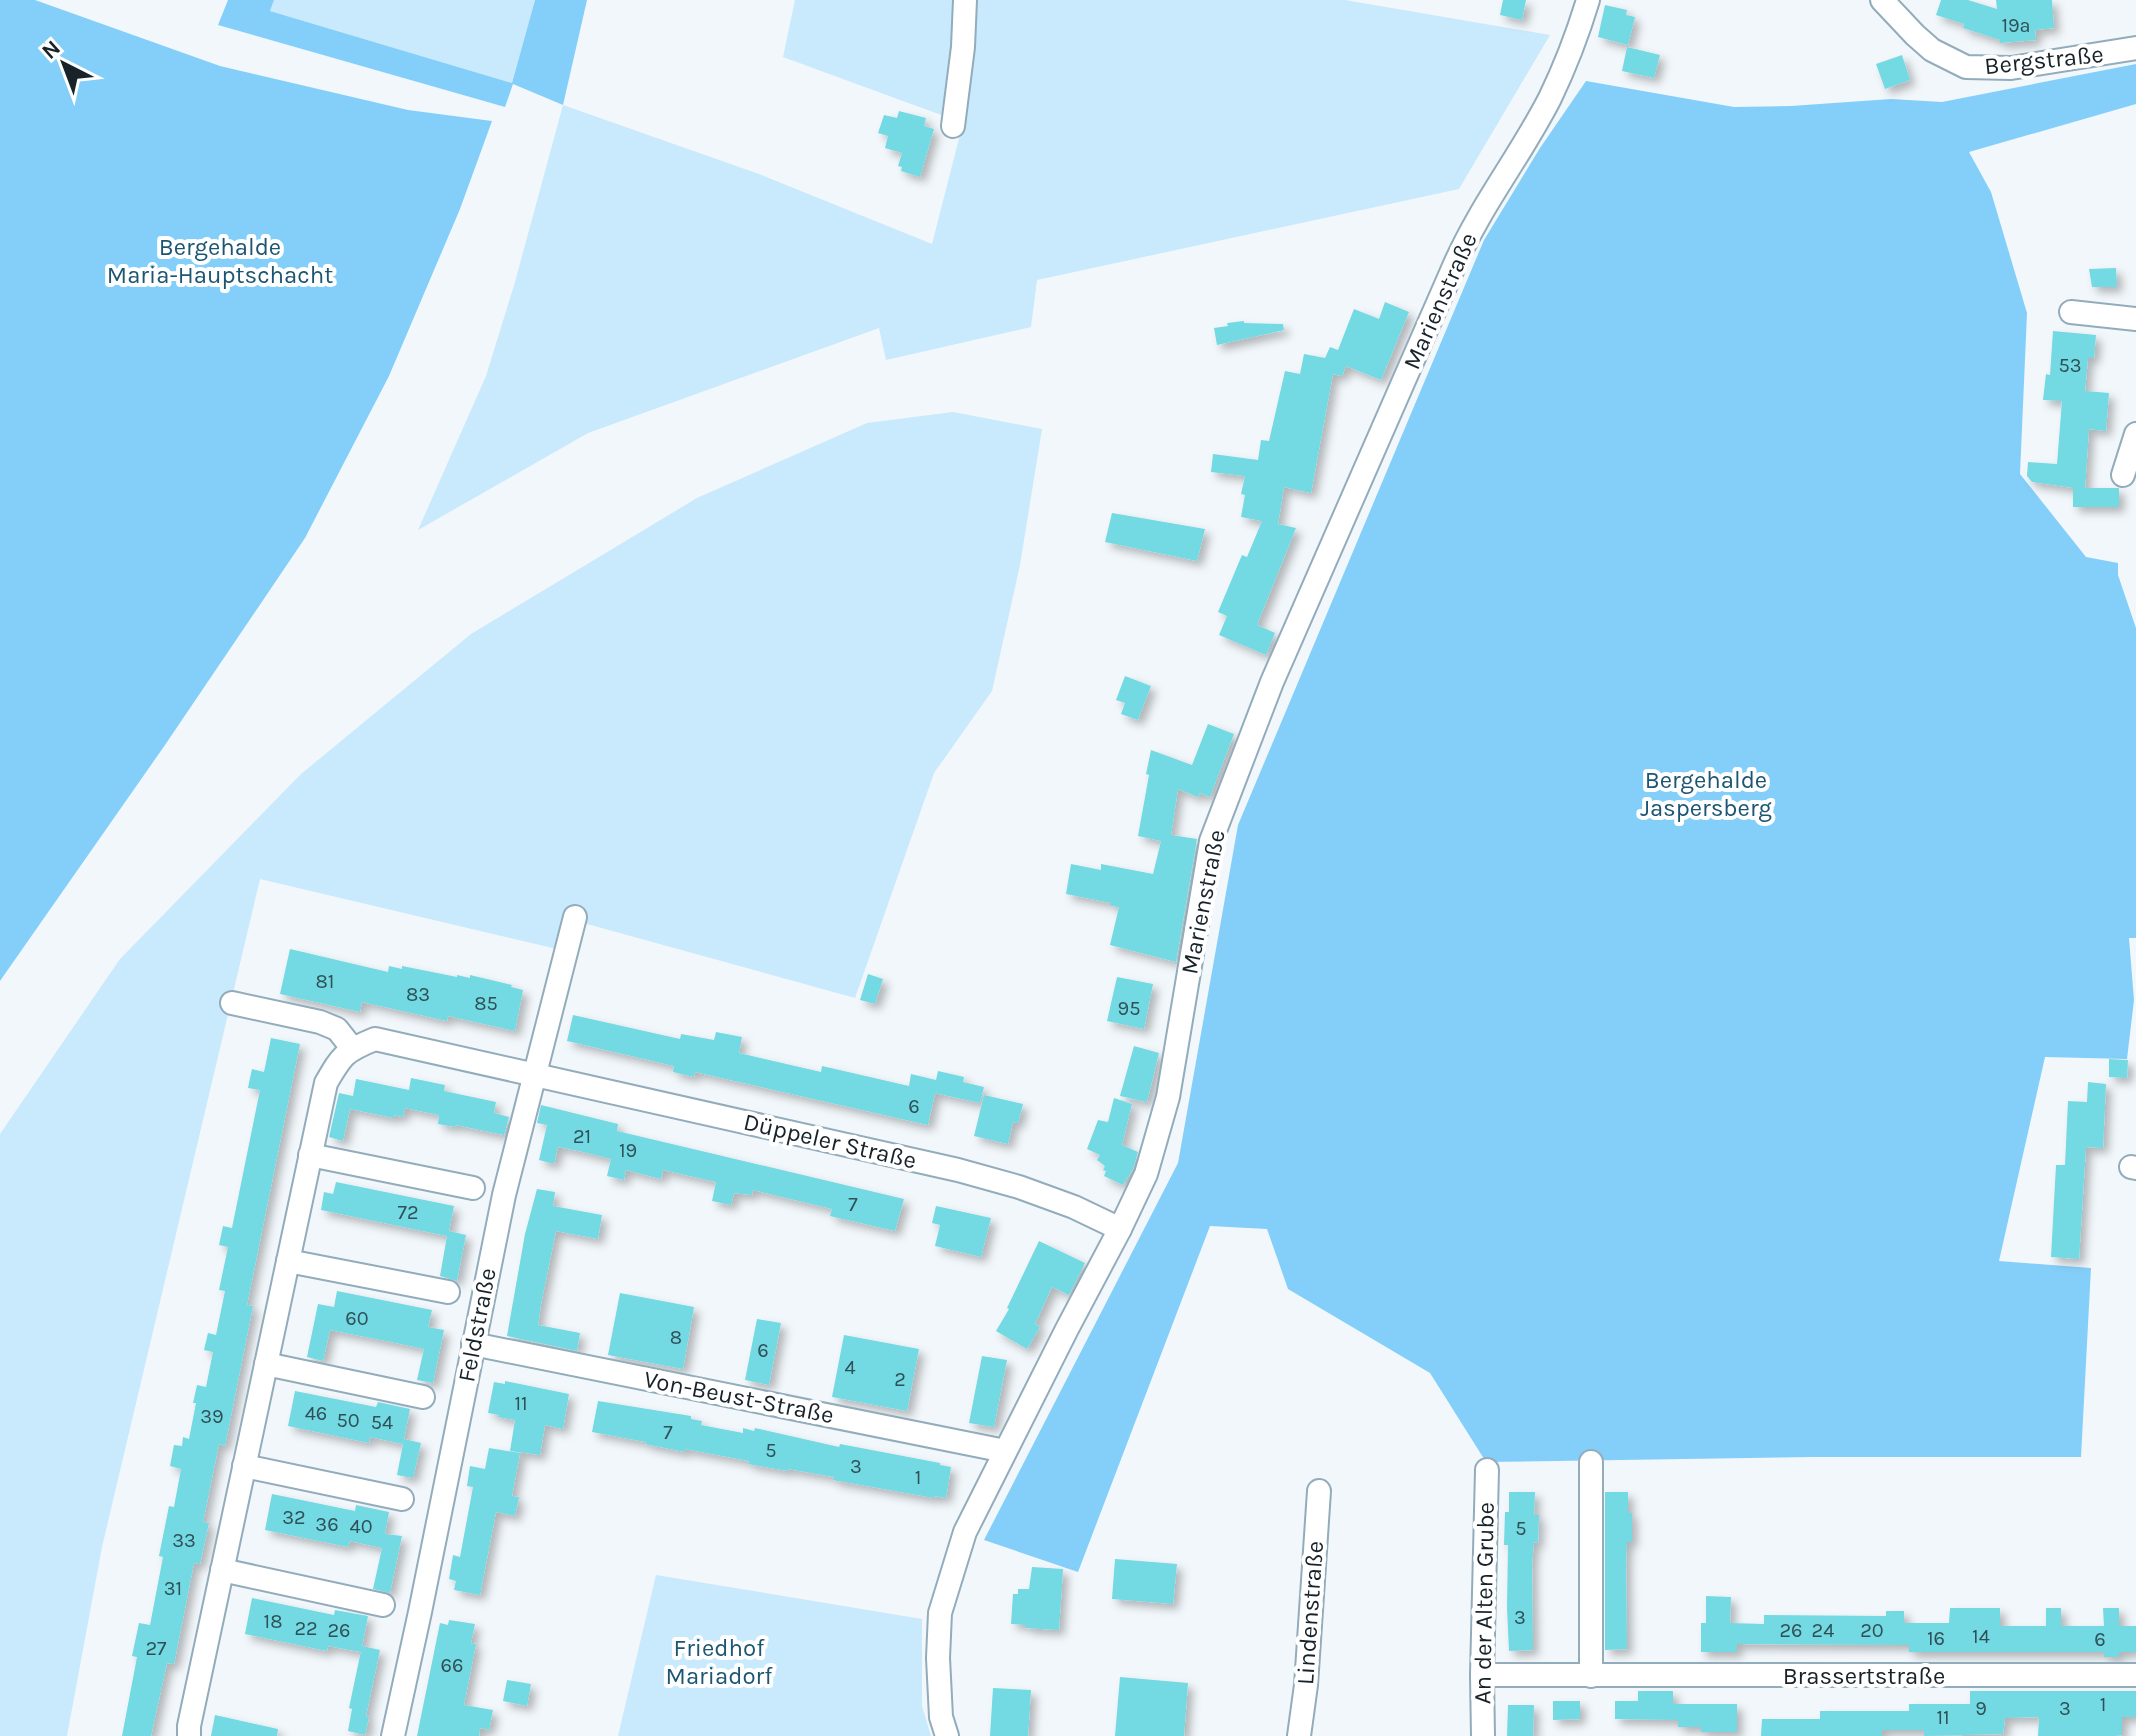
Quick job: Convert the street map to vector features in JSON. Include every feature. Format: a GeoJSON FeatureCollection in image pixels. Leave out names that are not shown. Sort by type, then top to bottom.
{"type":"FeatureCollection","features":[{"type":"Feature","properties":{"kind":"street"},"geometry":{"type":"LineString","coordinates":[[953,126],[963,47],[965,0]]}},
{"type":"Feature","properties":{"kind":"street","name":"Marienstraße"},"geometry":{"type":"LineString","coordinates":[[947,1736],[941,1717],[938,1658],[940,1613],[965,1532],[1146,1174],[1168,1097],[1211,841],[1272,682],[1464,243],[1549,99],[1588,0]]}},
{"type":"Feature","properties":{"kind":"street","name":"Bergstraße"},"geometry":{"type":"LineString","coordinates":[[1882,0],[1932,50],[1966,67],[2011,68],[2136,48]]}},
{"type":"Feature","properties":{"kind":"street"},"geometry":{"type":"LineString","coordinates":[[2071,312],[2136,319]]}},
{"type":"Feature","properties":{"kind":"street"},"geometry":{"type":"LineString","coordinates":[[2123,475],[2136,434]]}},
{"type":"Feature","properties":{"kind":"street","name":"Feldstraße"},"geometry":{"type":"LineString","coordinates":[[393,1736],[504,1195],[575,917]]}},
{"type":"Feature","properties":{"kind":"street"},"geometry":{"type":"LineString","coordinates":[[189,1736],[326,1083],[339,1059],[352,1048],[337,1029],[320,1022],[232,1003]]}},
{"type":"Feature","properties":{"kind":"street","name":"Düppeler Straße"},"geometry":{"type":"LineString","coordinates":[[352,1048],[375,1039],[958,1170],[1074,1207],[1120,1229]]}},
{"type":"Feature","properties":{"kind":"street"},"geometry":{"type":"LineString","coordinates":[[310,1155],[473,1188]]}},
{"type":"Feature","properties":{"kind":"street"},"geometry":{"type":"LineString","coordinates":[[288,1261],[448,1292]]}},
{"type":"Feature","properties":{"kind":"street","name":"Von-Beust-Straße"},"geometry":{"type":"LineString","coordinates":[[473,1344],[1005,1451]]}},
{"type":"Feature","properties":{"kind":"street"},"geometry":{"type":"LineString","coordinates":[[266,1364],[423,1397]]}},
{"type":"Feature","properties":{"kind":"street"},"geometry":{"type":"LineString","coordinates":[[1591,1462],[1591,1676]]}},
{"type":"Feature","properties":{"kind":"street"},"geometry":{"type":"LineString","coordinates":[[244,1466],[402,1499]]}},
{"type":"Feature","properties":{"kind":"street","name":"An der Alten Grube"},"geometry":{"type":"LineString","coordinates":[[1483,1736],[1487,1470]]}},
{"type":"Feature","properties":{"kind":"street","name":"Lindenstraße"},"geometry":{"type":"LineString","coordinates":[[1299,1736],[1306,1685],[1319,1491]]}},
{"type":"Feature","properties":{"kind":"street"},"geometry":{"type":"LineString","coordinates":[[222,1570],[383,1605]]}},
{"type":"Feature","properties":{"kind":"street","name":"Brassertstraße"},"geometry":{"type":"LineString","coordinates":[[1482,1675],[2136,1675]]}},
{"type":"Feature","properties":{"kind":"green space","name":"Bergehalde Maria-Hauptschacht"},"geometry":{"type":"Polygon","coordinates":[[[0,0],[35,0],[220,66],[408,110],[492,121],[460,209],[389,376],[305,538],[0,981],[0,0]]]}},
{"type":"Feature","properties":{"kind":"green space"},"geometry":{"type":"Polygon","coordinates":[[[228,0],[274,0],[270,11],[512,83],[535,0],[587,0],[563,105],[513,84],[505,107],[218,25],[228,0]]]}},
{"type":"Feature","properties":{"kind":"green space"},"geometry":{"type":"Polygon","coordinates":[[[274,0],[535,0],[512,83],[270,11],[274,0]]]}},
{"type":"Feature","properties":{"kind":"green space"},"geometry":{"type":"Polygon","coordinates":[[[795,0],[1345,0],[1550,35],[1459,189],[1037,280],[1031,327],[886,360],[879,328],[588,433],[418,530],[486,376],[563,105],[759,174],[932,244],[963,123],[783,57],[795,0]]]}},
{"type":"Feature","properties":{"kind":"green space","name":"Bergehalde Jaspersberg"},"geometry":{"type":"Polygon","coordinates":[[[2136,64],[2136,104],[1969,152],[1991,192],[2027,313],[2020,474],[2086,557],[2118,563],[2118,575],[2136,628],[2136,938],[2129,938],[2134,1000],[2127,1059],[2045,1057],[1999,1261],[2091,1268],[2081,1457],[1486,1462],[1430,1373],[1288,1289],[1267,1229],[1210,1226],[1078,1572],[984,1540],[1178,1163],[1238,825],[1484,240],[1540,148],[1586,81],[1734,107],[1891,99],[1942,102],[2136,64]]]}},
{"type":"Feature","properties":{"kind":"green space"},"geometry":{"type":"Polygon","coordinates":[[[953,412],[1042,429],[1020,565],[992,691],[934,773],[855,998],[569,919],[561,950],[260,879],[102,1547],[67,1736],[0,1736],[0,1134],[120,959],[301,774],[471,634],[697,498],[867,423],[953,412]]]}},
{"type":"Feature","properties":{"kind":"green space","name":"Friedhof Mariadorf"},"geometry":{"type":"Polygon","coordinates":[[[656,1575],[922,1619],[922,1706],[931,1736],[618,1736],[656,1575]]]}},
{"type":"Feature","properties":{"kind":"building"},"geometry":{"type":"Polygon","coordinates":[[[1503,0],[1526,0],[1522,20],[1500,15],[1503,0]]]}},
{"type":"Feature","properties":{"kind":"building"},"geometry":{"type":"Polygon","coordinates":[[[1941,0],[1968,0],[1997,9],[1996,0],[2052,0],[2054,28],[2035,30],[2036,40],[2000,43],[2000,40],[1963,28],[1964,24],[1936,15],[1941,0]]]}},
{"type":"Feature","properties":{"kind":"building"},"geometry":{"type":"Polygon","coordinates":[[[1605,5],[1627,10],[1626,15],[1635,17],[1628,45],[1598,37],[1605,5]]]}},
{"type":"Feature","properties":{"kind":"building"},"geometry":{"type":"Polygon","coordinates":[[[1627,47],[1660,55],[1654,78],[1622,71],[1627,47]]]}},
{"type":"Feature","properties":{"kind":"building"},"geometry":{"type":"Polygon","coordinates":[[[1902,55],[1910,80],[1885,89],[1876,64],[1902,55]]]}},
{"type":"Feature","properties":{"kind":"building"},"geometry":{"type":"Polygon","coordinates":[[[899,111],[926,118],[924,126],[934,129],[920,177],[901,171],[902,167],[898,166],[902,153],[885,148],[888,136],[878,133],[884,115],[897,118],[899,111]]]}},
{"type":"Feature","properties":{"kind":"building"},"geometry":{"type":"Polygon","coordinates":[[[2116,268],[2117,287],[2092,287],[2089,269],[2116,268]]]}},
{"type":"Feature","properties":{"kind":"building"},"geometry":{"type":"Polygon","coordinates":[[[1385,302],[1409,312],[1381,380],[1346,366],[1342,376],[1333,374],[1311,493],[1284,487],[1278,524],[1296,528],[1257,625],[1275,633],[1266,655],[1219,635],[1227,616],[1218,612],[1242,555],[1247,557],[1262,521],[1241,517],[1245,476],[1211,472],[1213,454],[1258,460],[1261,440],[1269,441],[1285,371],[1300,374],[1304,354],[1325,358],[1330,347],[1338,350],[1354,309],[1379,319],[1385,302]]]}},
{"type":"Feature","properties":{"kind":"building"},"geometry":{"type":"Polygon","coordinates":[[[1244,321],[1283,324],[1284,330],[1217,345],[1214,328],[1244,321]]]}},
{"type":"Feature","properties":{"kind":"building"},"geometry":{"type":"Polygon","coordinates":[[[2053,331],[2096,335],[2094,358],[2088,358],[2085,391],[2109,393],[2106,431],[2089,429],[2085,488],[2119,488],[2119,507],[2073,507],[2074,488],[2032,482],[2027,476],[2028,462],[2057,464],[2062,401],[2043,400],[2046,374],[2050,375],[2053,331]]]}},
{"type":"Feature","properties":{"kind":"building"},"geometry":{"type":"Polygon","coordinates":[[[1112,513],[1205,529],[1197,561],[1105,542],[1112,513]]]}},
{"type":"Feature","properties":{"kind":"building"},"geometry":{"type":"Polygon","coordinates":[[[1125,676],[1151,686],[1138,720],[1121,714],[1125,703],[1116,700],[1125,676]]]}},
{"type":"Feature","properties":{"kind":"building"},"geometry":{"type":"Polygon","coordinates":[[[1208,724],[1234,734],[1210,797],[1200,793],[1198,797],[1178,789],[1171,835],[1197,839],[1176,962],[1110,945],[1119,907],[1066,894],[1071,864],[1101,870],[1101,864],[1153,874],[1161,841],[1138,836],[1151,750],[1192,765],[1208,724]]]}},
{"type":"Feature","properties":{"kind":"building"},"geometry":{"type":"Polygon","coordinates":[[[290,949],[388,972],[389,966],[402,969],[402,966],[457,977],[470,978],[470,975],[512,985],[523,990],[515,1031],[448,1016],[447,1021],[362,1002],[360,1012],[280,994],[290,949]]]}},
{"type":"Feature","properties":{"kind":"building"},"geometry":{"type":"Polygon","coordinates":[[[868,974],[883,979],[875,1004],[860,1000],[868,974]]]}},
{"type":"Feature","properties":{"kind":"building"},"geometry":{"type":"Polygon","coordinates":[[[1117,977],[1153,984],[1144,1029],[1107,1021],[1117,977]]]}},
{"type":"Feature","properties":{"kind":"building"},"geometry":{"type":"Polygon","coordinates":[[[573,1015],[680,1039],[681,1034],[714,1040],[716,1032],[742,1037],[739,1053],[821,1072],[822,1066],[909,1086],[911,1074],[936,1080],[938,1071],[964,1077],[963,1082],[984,1087],[980,1103],[935,1093],[928,1125],[695,1072],[694,1077],[673,1072],[674,1066],[567,1041],[573,1015]]]}},
{"type":"Feature","properties":{"kind":"building"},"geometry":{"type":"Polygon","coordinates":[[[271,1038],[300,1044],[247,1305],[253,1306],[225,1446],[219,1444],[203,1522],[209,1523],[200,1564],[194,1563],[174,1664],[167,1663],[151,1736],[122,1736],[137,1657],[132,1656],[139,1623],[150,1625],[163,1557],[159,1556],[169,1506],[174,1507],[181,1469],[170,1466],[174,1445],[182,1446],[183,1437],[189,1439],[197,1385],[206,1387],[213,1352],[204,1350],[208,1333],[216,1335],[225,1291],[219,1290],[228,1247],[219,1245],[223,1226],[232,1228],[260,1090],[248,1088],[250,1078],[252,1069],[264,1072],[271,1038]]]}},
{"type":"Feature","properties":{"kind":"building"},"geometry":{"type":"Polygon","coordinates":[[[1134,1046],[1159,1053],[1147,1102],[1120,1096],[1134,1046]]]}},
{"type":"Feature","properties":{"kind":"building"},"geometry":{"type":"Polygon","coordinates":[[[2109,1059],[2128,1060],[2127,1078],[2109,1077],[2109,1059]]]}},
{"type":"Feature","properties":{"kind":"building"},"geometry":{"type":"Polygon","coordinates":[[[411,1078],[445,1085],[444,1091],[496,1102],[494,1113],[509,1117],[504,1135],[438,1124],[439,1115],[405,1108],[403,1117],[394,1115],[394,1118],[350,1109],[343,1141],[329,1137],[339,1093],[353,1096],[356,1079],[409,1090],[411,1078]]]}},
{"type":"Feature","properties":{"kind":"building"},"geometry":{"type":"Polygon","coordinates":[[[2088,1082],[2106,1084],[2103,1148],[2086,1147],[2079,1259],[2051,1257],[2056,1165],[2065,1165],[2068,1101],[2087,1102],[2088,1082]]]}},
{"type":"Feature","properties":{"kind":"building"},"geometry":{"type":"Polygon","coordinates":[[[984,1095],[1023,1104],[1018,1123],[1013,1122],[1008,1144],[974,1136],[984,1095]]]}},
{"type":"Feature","properties":{"kind":"building"},"geometry":{"type":"Polygon","coordinates":[[[1114,1098],[1132,1104],[1122,1145],[1138,1152],[1133,1169],[1123,1185],[1104,1176],[1105,1166],[1097,1160],[1100,1155],[1087,1149],[1098,1120],[1108,1122],[1114,1098]]]}},
{"type":"Feature","properties":{"kind":"building"},"geometry":{"type":"Polygon","coordinates":[[[541,1105],[618,1124],[617,1131],[904,1199],[895,1231],[830,1216],[832,1209],[753,1190],[752,1195],[734,1193],[731,1205],[712,1201],[716,1182],[663,1170],[661,1179],[626,1170],[624,1180],[607,1176],[611,1159],[579,1151],[558,1147],[554,1164],[539,1160],[547,1125],[537,1123],[541,1105]]]}},
{"type":"Feature","properties":{"kind":"building"},"geometry":{"type":"Polygon","coordinates":[[[336,1182],[454,1206],[449,1231],[466,1235],[457,1281],[440,1276],[447,1236],[321,1210],[324,1192],[333,1194],[336,1182]]]}},
{"type":"Feature","properties":{"kind":"building"},"geometry":{"type":"Polygon","coordinates":[[[537,1189],[555,1192],[553,1206],[602,1215],[598,1239],[556,1231],[541,1304],[538,1325],[580,1333],[577,1351],[507,1336],[525,1234],[537,1189]]]}},
{"type":"Feature","properties":{"kind":"building"},"geometry":{"type":"Polygon","coordinates":[[[936,1206],[991,1218],[981,1257],[935,1246],[940,1225],[932,1223],[936,1206]]]}},
{"type":"Feature","properties":{"kind":"building"},"geometry":{"type":"Polygon","coordinates":[[[1039,1241],[1085,1263],[1069,1295],[1052,1287],[1035,1324],[1040,1327],[1027,1349],[996,1331],[1039,1241]]]}},
{"type":"Feature","properties":{"kind":"building"},"geometry":{"type":"Polygon","coordinates":[[[337,1291],[432,1310],[428,1327],[444,1330],[433,1383],[417,1380],[424,1349],[391,1342],[330,1330],[323,1361],[307,1357],[318,1304],[334,1307],[337,1291]]]}},
{"type":"Feature","properties":{"kind":"building"},"geometry":{"type":"Polygon","coordinates":[[[620,1293],[694,1307],[683,1369],[608,1355],[620,1293]]]}},
{"type":"Feature","properties":{"kind":"building"},"geometry":{"type":"Polygon","coordinates":[[[757,1319],[781,1323],[769,1385],[745,1380],[757,1319]]]}},
{"type":"Feature","properties":{"kind":"building"},"geometry":{"type":"Polygon","coordinates":[[[844,1335],[919,1349],[907,1411],[832,1397],[844,1335]]]}},
{"type":"Feature","properties":{"kind":"building"},"geometry":{"type":"Polygon","coordinates":[[[982,1356],[1007,1360],[994,1427],[969,1423],[982,1356]]]}},
{"type":"Feature","properties":{"kind":"building"},"geometry":{"type":"Polygon","coordinates":[[[505,1381],[569,1394],[563,1429],[545,1425],[540,1455],[510,1451],[515,1420],[488,1413],[494,1382],[505,1384],[505,1381]]]}},
{"type":"Feature","properties":{"kind":"building"},"geometry":{"type":"Polygon","coordinates":[[[295,1391],[376,1407],[378,1402],[410,1409],[403,1444],[370,1437],[369,1443],[288,1426],[295,1391]]]}},
{"type":"Feature","properties":{"kind":"building"},"geometry":{"type":"Polygon","coordinates":[[[598,1401],[691,1416],[691,1419],[702,1421],[701,1425],[743,1433],[743,1428],[754,1431],[755,1428],[839,1447],[840,1444],[940,1463],[951,1467],[946,1498],[833,1480],[834,1477],[748,1464],[749,1461],[685,1449],[685,1452],[592,1432],[598,1401]]]}},
{"type":"Feature","properties":{"kind":"building"},"geometry":{"type":"Polygon","coordinates":[[[404,1439],[421,1443],[413,1478],[397,1475],[404,1439]]]}},
{"type":"Feature","properties":{"kind":"building"},"geometry":{"type":"Polygon","coordinates":[[[489,1448],[520,1453],[512,1496],[519,1497],[515,1516],[496,1512],[480,1595],[454,1590],[456,1581],[449,1579],[453,1555],[460,1557],[473,1487],[467,1486],[470,1466],[485,1469],[489,1448]]]}},
{"type":"Feature","properties":{"kind":"building"},"geometry":{"type":"Polygon","coordinates":[[[1509,1492],[1535,1492],[1534,1515],[1539,1515],[1538,1543],[1534,1542],[1532,1564],[1533,1650],[1509,1651],[1508,1545],[1504,1545],[1509,1492]]]}},
{"type":"Feature","properties":{"kind":"building"},"geometry":{"type":"Polygon","coordinates":[[[1605,1492],[1628,1492],[1628,1513],[1632,1513],[1632,1542],[1627,1542],[1626,1564],[1627,1649],[1605,1650],[1605,1492]]]}},
{"type":"Feature","properties":{"kind":"building"},"geometry":{"type":"Polygon","coordinates":[[[272,1494],[355,1511],[356,1505],[389,1512],[385,1534],[402,1536],[390,1593],[373,1589],[382,1548],[350,1541],[348,1547],[265,1530],[272,1494]]]}},
{"type":"Feature","properties":{"kind":"building"},"geometry":{"type":"Polygon","coordinates":[[[1115,1559],[1177,1564],[1173,1604],[1112,1599],[1115,1559]]]}},
{"type":"Feature","properties":{"kind":"building"},"geometry":{"type":"Polygon","coordinates":[[[1032,1567],[1063,1569],[1059,1630],[1011,1624],[1013,1594],[1018,1594],[1018,1589],[1029,1589],[1032,1567]]]}},
{"type":"Feature","properties":{"kind":"building"},"geometry":{"type":"Polygon","coordinates":[[[1706,1596],[1731,1597],[1730,1623],[1764,1624],[1764,1615],[1886,1616],[1886,1611],[1904,1611],[1904,1623],[1949,1623],[1950,1608],[2000,1608],[2000,1626],[2046,1626],[2046,1608],[2061,1608],[2061,1626],[2104,1626],[2103,1608],[2119,1608],[2119,1626],[2136,1626],[2136,1652],[2119,1652],[2119,1657],[2104,1657],[2104,1652],[1909,1652],[1909,1645],[1737,1644],[1737,1652],[1701,1652],[1701,1623],[1706,1623],[1706,1596]]]}},
{"type":"Feature","properties":{"kind":"building"},"geometry":{"type":"Polygon","coordinates":[[[252,1598],[334,1615],[335,1610],[368,1616],[361,1652],[328,1646],[327,1651],[245,1634],[252,1598]]]}},
{"type":"Feature","properties":{"kind":"building"},"geometry":{"type":"Polygon","coordinates":[[[449,1620],[475,1624],[471,1643],[476,1644],[464,1705],[493,1710],[489,1730],[480,1728],[479,1736],[417,1736],[440,1623],[448,1625],[449,1620]]]}},
{"type":"Feature","properties":{"kind":"building"},"geometry":{"type":"Polygon","coordinates":[[[362,1646],[380,1650],[365,1735],[348,1731],[352,1709],[349,1708],[362,1646]]]}},
{"type":"Feature","properties":{"kind":"building"},"geometry":{"type":"Polygon","coordinates":[[[1120,1677],[1188,1683],[1184,1736],[1115,1736],[1120,1677]]]}},
{"type":"Feature","properties":{"kind":"building"},"geometry":{"type":"Polygon","coordinates":[[[507,1680],[531,1684],[527,1706],[503,1701],[507,1680]]]}},
{"type":"Feature","properties":{"kind":"building"},"geometry":{"type":"Polygon","coordinates":[[[993,1688],[1031,1690],[1028,1736],[990,1736],[993,1688]]]}},
{"type":"Feature","properties":{"kind":"building"},"geometry":{"type":"Polygon","coordinates":[[[1638,1691],[1673,1691],[1673,1704],[1737,1704],[1737,1732],[1701,1732],[1701,1727],[1678,1727],[1678,1720],[1615,1719],[1615,1701],[1638,1701],[1638,1691]]]}},
{"type":"Feature","properties":{"kind":"building"},"geometry":{"type":"Polygon","coordinates":[[[1970,1691],[2136,1691],[2136,1717],[2122,1717],[2122,1735],[2115,1736],[2038,1736],[2039,1717],[2005,1718],[2003,1734],[1924,1736],[1924,1730],[1882,1730],[1882,1736],[1761,1736],[1762,1719],[1820,1719],[1820,1711],[1909,1711],[1909,1704],[1970,1704],[1970,1691]]]}},
{"type":"Feature","properties":{"kind":"building"},"geometry":{"type":"Polygon","coordinates":[[[1553,1701],[1580,1701],[1580,1719],[1553,1720],[1553,1701]]]}},
{"type":"Feature","properties":{"kind":"building"},"geometry":{"type":"Polygon","coordinates":[[[1508,1705],[1534,1705],[1533,1736],[1507,1736],[1508,1705]]]}},
{"type":"Feature","properties":{"kind":"building"},"geometry":{"type":"Polygon","coordinates":[[[215,1715],[278,1729],[277,1736],[211,1736],[215,1715]]]}}]}
